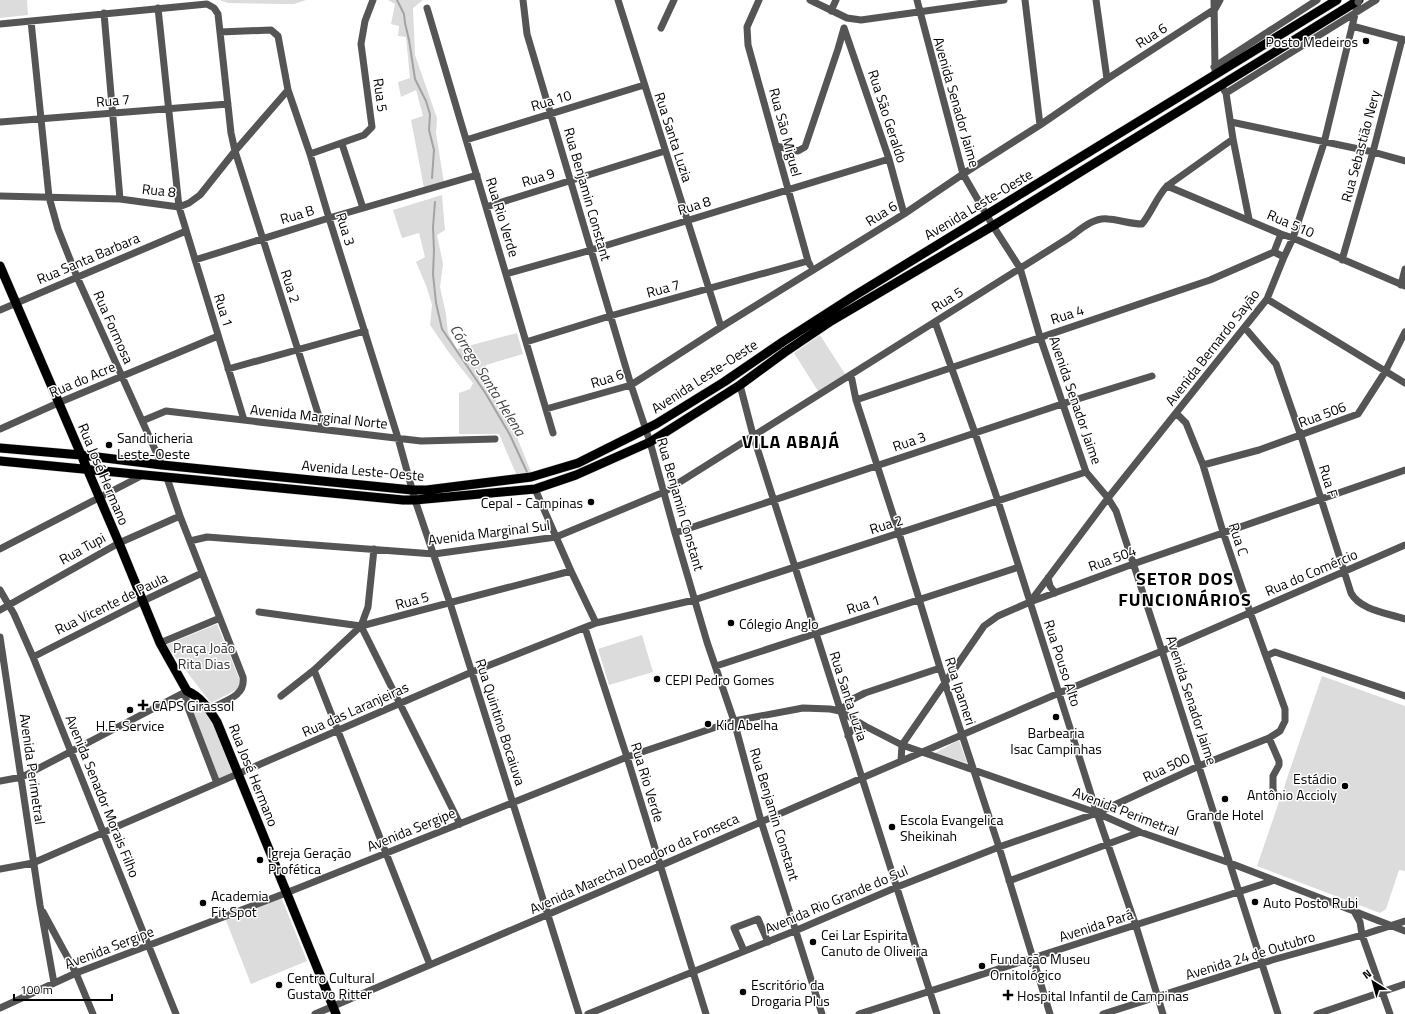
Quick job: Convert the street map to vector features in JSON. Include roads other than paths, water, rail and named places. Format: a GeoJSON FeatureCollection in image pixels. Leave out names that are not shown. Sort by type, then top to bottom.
{"type":"FeatureCollection","features":[{"type":"Feature","properties":{"kind":"main road","name":"Avenida Leste-Oeste"},"geometry":{"type":"LineString","coordinates":[[0,448],[81,455],[162,465],[412,490],[427,490],[531,477],[578,463],[646,430],[724,382],[854,296],[987,215],[1215,71],[1337,0]]}},
{"type":"Feature","properties":{"kind":"main road","name":"Avenida Leste-Oeste"},"geometry":{"type":"LineString","coordinates":[[0,461],[167,478],[415,500],[535,489],[576,476],[650,442],[740,385],[831,321],[1223,90],[1359,1]]}},
{"type":"Feature","properties":{"kind":"main road","name":"Rua José Hermano"},"geometry":{"type":"LineString","coordinates":[[0,266],[100,498],[160,643],[187,691],[193,693],[209,708],[217,722],[334,1010]]}},
{"type":"Feature","properties":{"kind":"street","name":"Rua 5"},"geometry":{"type":"LineString","coordinates":[[310,154],[364,135],[372,127],[361,44],[365,21],[373,0]]}},
{"type":"Feature","properties":{"kind":"street","name":"Rua Benjamin Constant"},"geometry":{"type":"LineString","coordinates":[[523,0],[527,34],[570,181],[631,385],[650,442],[694,600],[734,721],[739,749],[822,1014]]}},
{"type":"Feature","properties":{"kind":"street","name":"Rua Santa Luzia"},"geometry":{"type":"LineString","coordinates":[[618,0],[721,327]]}},
{"type":"Feature","properties":{"kind":"street"},"geometry":{"type":"LineString","coordinates":[[661,28],[674,0]]}},
{"type":"Feature","properties":{"kind":"street","name":"Rua São Miguel"},"geometry":{"type":"LineString","coordinates":[[759,0],[747,27],[748,45],[808,261],[813,270]]}},
{"type":"Feature","properties":{"kind":"street"},"geometry":{"type":"LineString","coordinates":[[810,0],[847,18],[861,20],[1004,0]]}},
{"type":"Feature","properties":{"kind":"street"},"geometry":{"type":"LineString","coordinates":[[831,11],[836,0]]}},
{"type":"Feature","properties":{"kind":"street","name":"Avenida Senador Jaime"},"geometry":{"type":"LineString","coordinates":[[917,0],[963,174],[993,226],[1020,268],[1040,337],[1086,472],[1108,498],[1116,511],[1278,1014]]}},
{"type":"Feature","properties":{"kind":"street"},"geometry":{"type":"LineString","coordinates":[[1025,0],[1040,125]]}},
{"type":"Feature","properties":{"kind":"street"},"geometry":{"type":"LineString","coordinates":[[1096,0],[1107,79]]}},
{"type":"Feature","properties":{"kind":"street"},"geometry":{"type":"LineString","coordinates":[[1214,0],[1215,71]]}},
{"type":"Feature","properties":{"kind":"street"},"geometry":{"type":"LineString","coordinates":[[1215,9],[1220,0]]}},
{"type":"Feature","properties":{"kind":"street"},"geometry":{"type":"LineString","coordinates":[[1215,71],[1307,3],[1317,0]]}},
{"type":"Feature","properties":{"kind":"street","name":"Avenida Leste-Oeste"},"geometry":{"type":"LineString","coordinates":[[1223,90],[1376,0]]}},
{"type":"Feature","properties":{"kind":"street","name":"Avenida Bernardo Sayão"},"geometry":{"type":"LineString","coordinates":[[1030,602],[1108,498],[1268,299],[1293,238],[1324,142],[1359,1]]}},
{"type":"Feature","properties":{"kind":"street"},"geometry":{"type":"LineString","coordinates":[[0,24],[206,4],[214,8],[218,14],[231,133],[235,151]]}},
{"type":"Feature","properties":{"kind":"street"},"geometry":{"type":"LineString","coordinates":[[158,8],[179,207]]}},
{"type":"Feature","properties":{"kind":"street","name":"Rua Rio Verde"},"geometry":{"type":"LineString","coordinates":[[427,8],[553,433]]}},
{"type":"Feature","properties":{"kind":"street","name":"Rua 6"},"geometry":{"type":"LineString","coordinates":[[546,409],[631,385],[721,327],[904,214],[1215,9]]}},
{"type":"Feature","properties":{"kind":"street"},"geometry":{"type":"LineString","coordinates":[[104,13],[120,199]]}},
{"type":"Feature","properties":{"kind":"street"},"geometry":{"type":"LineString","coordinates":[[776,146],[798,151],[805,147],[844,28],[847,23],[847,18]]}},
{"type":"Feature","properties":{"kind":"street"},"geometry":{"type":"LineString","coordinates":[[31,21],[49,197]]}},
{"type":"Feature","properties":{"kind":"street"},"geometry":{"type":"LineString","coordinates":[[1352,26],[1403,39]]}},
{"type":"Feature","properties":{"kind":"street","name":"Rua São Geraldo"},"geometry":{"type":"LineString","coordinates":[[844,28],[889,159],[904,214]]}},
{"type":"Feature","properties":{"kind":"street","name":"Rua 3"},"geometry":{"type":"LineString","coordinates":[[220,32],[270,30],[278,36],[288,90],[310,154],[398,438]]}},
{"type":"Feature","properties":{"kind":"street","name":"Rua Sebastião Nery"},"geometry":{"type":"LineString","coordinates":[[1342,260],[1403,39]]}},
{"type":"Feature","properties":{"kind":"street","name":"Rua 10"},"geometry":{"type":"LineString","coordinates":[[466,140],[644,85]]}},
{"type":"Feature","properties":{"kind":"street","name":"Rua 8"},"geometry":{"type":"LineString","coordinates":[[0,196],[120,199],[179,207],[189,203],[200,195],[235,151],[288,90]]}},
{"type":"Feature","properties":{"kind":"street"},"geometry":{"type":"LineString","coordinates":[[1223,90],[1231,122],[1249,219]]}},
{"type":"Feature","properties":{"kind":"street","name":"Rua 7"},"geometry":{"type":"LineString","coordinates":[[0,122],[228,104]]}},
{"type":"Feature","properties":{"kind":"street"},"geometry":{"type":"LineString","coordinates":[[1231,122],[1373,152],[1405,161]]}},
{"type":"Feature","properties":{"kind":"street","name":"Rua 5"},"geometry":{"type":"LineString","coordinates":[[664,492],[1070,237],[1090,222],[1106,218],[1142,224],[1148,218],[1159,194],[1166,186],[1233,139]]}},
{"type":"Feature","properties":{"kind":"street"},"geometry":{"type":"LineString","coordinates":[[342,144],[363,208]]}},
{"type":"Feature","properties":{"kind":"street","name":"Rua 2"},"geometry":{"type":"LineString","coordinates":[[235,151],[323,429]]}},
{"type":"Feature","properties":{"kind":"street","name":"Rua 9"},"geometry":{"type":"LineString","coordinates":[[486,207],[665,151]]}},
{"type":"Feature","properties":{"kind":"street","name":"Rua 8"},"geometry":{"type":"LineString","coordinates":[[506,274],[591,250],[889,159]]}},
{"type":"Feature","properties":{"kind":"street","name":"Rua B"},"geometry":{"type":"LineString","coordinates":[[195,260],[329,218],[477,175]]}},
{"type":"Feature","properties":{"kind":"street","name":"Rua 510"},"geometry":{"type":"LineString","coordinates":[[1166,186],[1249,219],[1403,286]]}},
{"type":"Feature","properties":{"kind":"street","name":"Rua Formosa"},"geometry":{"type":"LineString","coordinates":[[49,197],[58,229],[77,277],[162,465]]}},
{"type":"Feature","properties":{"kind":"street","name":"Rua 1"},"geometry":{"type":"LineString","coordinates":[[179,207],[244,420]]}},
{"type":"Feature","properties":{"kind":"street","name":"Rua Santa Barbara"},"geometry":{"type":"LineString","coordinates":[[0,310],[186,231]]}},
{"type":"Feature","properties":{"kind":"street"},"geometry":{"type":"LineString","coordinates":[[1281,234],[1274,252],[1284,257]]}},
{"type":"Feature","properties":{"kind":"street","name":"Rua 4"},"geometry":{"type":"LineString","coordinates":[[856,400],[1210,280],[1274,252]]}},
{"type":"Feature","properties":{"kind":"street","name":"Rua 7"},"geometry":{"type":"LineString","coordinates":[[526,342],[610,316],[808,261]]}},
{"type":"Feature","properties":{"kind":"street"},"geometry":{"type":"LineString","coordinates":[[1403,286],[1405,269]]}},
{"type":"Feature","properties":{"kind":"street"},"geometry":{"type":"LineString","coordinates":[[1268,299],[1405,383]]}},
{"type":"Feature","properties":{"kind":"street","name":"Rua Pouso Alto"},"geometry":{"type":"LineString","coordinates":[[935,322],[998,501],[1097,813],[1136,926],[1157,997],[1164,1014]]}},
{"type":"Feature","properties":{"kind":"street","name":"Rua F"},"geometry":{"type":"LineString","coordinates":[[1245,328],[1276,364],[1354,600],[1362,605],[1405,619]]}},
{"type":"Feature","properties":{"kind":"street"},"geometry":{"type":"LineString","coordinates":[[228,369],[365,332]]}},
{"type":"Feature","properties":{"kind":"street","name":"Rua 506"},"geometry":{"type":"LineString","coordinates":[[1203,465],[1258,450],[1301,436],[1358,414],[1385,372],[1405,332]]}},
{"type":"Feature","properties":{"kind":"street","name":"Rua do Acre"},"geometry":{"type":"LineString","coordinates":[[0,430],[58,403],[218,336]]}},
{"type":"Feature","properties":{"kind":"street","name":"Rua Ipameri"},"geometry":{"type":"LineString","coordinates":[[851,375],[856,400],[920,600],[945,684],[999,847],[1050,1014]]}},
{"type":"Feature","properties":{"kind":"street","name":"Rua 3"},"geometry":{"type":"LineString","coordinates":[[675,533],[1062,404],[1152,376]]}},
{"type":"Feature","properties":{"kind":"street","name":"Rua Santa Luzia"},"geometry":{"type":"LineString","coordinates":[[740,385],[753,435],[937,1014]]}},
{"type":"Feature","properties":{"kind":"street","name":"Avenida Marginal Norte"},"geometry":{"type":"LineString","coordinates":[[142,421],[166,412],[421,440],[495,439]]}},
{"type":"Feature","properties":{"kind":"street","name":"Rua C"},"geometry":{"type":"LineString","coordinates":[[1177,414],[1186,423],[1203,465],[1223,532],[1285,709],[1285,721]]}},
{"type":"Feature","properties":{"kind":"street","name":"Rua Quintino Bocaiuva"},"geometry":{"type":"LineString","coordinates":[[398,438],[415,500],[450,603],[549,914],[579,1014]]}},
{"type":"Feature","properties":{"kind":"street","name":"Rua 504"},"geometry":{"type":"LineString","coordinates":[[902,745],[984,626],[998,616],[1030,602],[1133,564],[1405,470]]}},
{"type":"Feature","properties":{"kind":"street","name":"Rua 2"},"geometry":{"type":"LineString","coordinates":[[694,600],[1086,472]]}},
{"type":"Feature","properties":{"kind":"street"},"geometry":{"type":"LineString","coordinates":[[0,549],[143,475]]}},
{"type":"Feature","properties":{"kind":"street"},"geometry":{"type":"LineString","coordinates":[[167,478],[180,516],[244,682],[243,687],[236,695],[209,708]]}},
{"type":"Feature","properties":{"kind":"street"},"geometry":{"type":"LineString","coordinates":[[535,489],[571,571],[596,623]]}},
{"type":"Feature","properties":{"kind":"street","name":"Avenida Marginal Sul"},"geometry":{"type":"LineString","coordinates":[[190,541],[207,536],[434,554],[556,537],[664,492]]}},
{"type":"Feature","properties":{"kind":"street","name":"Rua Tupi"},"geometry":{"type":"LineString","coordinates":[[0,610],[119,543],[180,516]]}},
{"type":"Feature","properties":{"kind":"street","name":"Rua do Comércio"},"geometry":{"type":"LineString","coordinates":[[963,735],[1405,546]]}},
{"type":"Feature","properties":{"kind":"street"},"geometry":{"type":"LineString","coordinates":[[374,549],[368,607],[361,626],[460,824]]}},
{"type":"Feature","properties":{"kind":"street","name":"Rua 1"},"geometry":{"type":"LineString","coordinates":[[716,666],[1018,567]]}},
{"type":"Feature","properties":{"kind":"street","name":"Rua 5"},"geometry":{"type":"LineString","coordinates":[[281,696],[314,670],[361,626],[571,571]]}},
{"type":"Feature","properties":{"kind":"street","name":"Rua Vicente de Paula"},"geometry":{"type":"LineString","coordinates":[[33,657],[142,601],[202,573]]}},
{"type":"Feature","properties":{"kind":"street"},"geometry":{"type":"LineString","coordinates":[[1048,578],[1050,586],[1056,593]]}},
{"type":"Feature","properties":{"kind":"street","name":"Avenida Senador Morais Filho"},"geometry":{"type":"LineString","coordinates":[[0,590],[9,604],[33,657],[176,1014]]}},
{"type":"Feature","properties":{"kind":"street","name":"Rua das Laranjeiras"},"geometry":{"type":"LineString","coordinates":[[0,868],[34,863],[399,703],[472,672],[596,623],[694,600]]}},
{"type":"Feature","properties":{"kind":"street"},"geometry":{"type":"LineString","coordinates":[[259,612],[361,626]]}},
{"type":"Feature","properties":{"kind":"street"},"geometry":{"type":"LineString","coordinates":[[160,643],[220,618]]}},
{"type":"Feature","properties":{"kind":"street","name":"Rua Rio Verde"},"geometry":{"type":"LineString","coordinates":[[585,628],[627,757],[706,1014]]}},
{"type":"Feature","properties":{"kind":"street","name":"Avenida Perimetral"},"geometry":{"type":"LineString","coordinates":[[0,637],[2,668],[22,777],[40,905],[54,983]]}},
{"type":"Feature","properties":{"kind":"street"},"geometry":{"type":"LineString","coordinates":[[1266,656],[1275,652],[1405,696]]}},
{"type":"Feature","properties":{"kind":"street"},"geometry":{"type":"LineString","coordinates":[[840,711],[853,699],[865,693],[940,668]]}},
{"type":"Feature","properties":{"kind":"street"},"geometry":{"type":"LineString","coordinates":[[314,670],[339,730],[430,965]]}},
{"type":"Feature","properties":{"kind":"street"},"geometry":{"type":"LineString","coordinates":[[0,781],[22,777],[187,691]]}},
{"type":"Feature","properties":{"kind":"street","name":"Rua José Hermano"},"geometry":{"type":"LineString","coordinates":[[187,691],[187,705],[216,783]]}},
{"type":"Feature","properties":{"kind":"street","name":"Avenida Sergipe"},"geometry":{"type":"LineString","coordinates":[[0,1008],[76,973],[286,893],[627,757],[734,721],[803,708],[840,711]]}},
{"type":"Feature","properties":{"kind":"street","name":"Avenida Perimetral"},"geometry":{"type":"LineString","coordinates":[[840,711],[902,745],[1097,813],[1140,832],[1230,863],[1272,881],[1405,931]]}},
{"type":"Feature","properties":{"kind":"street","name":"Rua 500"},"geometry":{"type":"LineString","coordinates":[[1097,813],[1199,766],[1269,738],[1280,731],[1285,721]]}},
{"type":"Feature","properties":{"kind":"street"},"geometry":{"type":"LineString","coordinates":[[848,736],[849,732],[855,727],[865,726]]}},
{"type":"Feature","properties":{"kind":"street","name":"Avenida Marechal Deodoro da Fonseca"},"geometry":{"type":"LineString","coordinates":[[316,1014],[334,1010],[430,965],[963,735]]}},
{"type":"Feature","properties":{"kind":"street"},"geometry":{"type":"LineString","coordinates":[[1269,738],[1279,760],[1279,765],[1273,776],[1273,789],[1275,797]]}},
{"type":"Feature","properties":{"kind":"street"},"geometry":{"type":"LineString","coordinates":[[901,761],[902,745]]}},
{"type":"Feature","properties":{"kind":"street","name":"Avenida Rio Grande do Sul"},"geometry":{"type":"LineString","coordinates":[[588,1014],[768,942],[897,887],[999,847],[1097,813]]}},
{"type":"Feature","properties":{"kind":"street"},"geometry":{"type":"LineString","coordinates":[[1009,881],[1140,832]]}},
{"type":"Feature","properties":{"kind":"street","name":"Avenida Pará"},"geometry":{"type":"LineString","coordinates":[[859,1014],[1272,881]]}},
{"type":"Feature","properties":{"kind":"street","name":"Avenida Perimetral"},"geometry":{"type":"LineString","coordinates":[[40,905],[76,973],[93,1014]]}},
{"type":"Feature","properties":{"kind":"street"},"geometry":{"type":"LineString","coordinates":[[1354,911],[1360,922],[1362,935],[1390,1014]]}},
{"type":"Feature","properties":{"kind":"street"},"geometry":{"type":"LineString","coordinates":[[744,951],[734,928],[758,919],[768,942]]}},
{"type":"Feature","properties":{"kind":"street","name":"Avenida 24 de Outubro"},"geometry":{"type":"LineString","coordinates":[[1103,1014],[1405,921]]}},
{"type":"Feature","properties":{"kind":"street"},"geometry":{"type":"LineString","coordinates":[[1318,1014],[1405,984]]}},
{"type":"Feature","properties":{"kind":"street"},"geometry":{"type":"LineString","coordinates":[[0,1008],[3,1014]]}},
{"type":"Feature","properties":{"kind":"waterway","name":"Córrego Santa Helena"},"geometry":{"type":"LineString","coordinates":[[397,0],[404,14],[415,79],[426,101],[430,114],[429,130],[434,150],[432,178]]}},
{"type":"Feature","properties":{"kind":"waterway","name":"Córrego Santa Helena"},"geometry":{"type":"LineString","coordinates":[[435,202],[433,227],[433,274],[436,303],[442,329],[486,394],[510,435],[527,472]]}},
{"type":"Feature","properties":{"kind":"place","name":"Posto Medeiros"},"geometry":{"type":"Point","coordinates":[1366,41]}},
{"type":"Feature","properties":{"kind":"place","name":"Sanduicheria Leste-Oeste"},"geometry":{"type":"Point","coordinates":[109,445]}},
{"type":"Feature","properties":{"kind":"place","name":"Cepal - Campinas"},"geometry":{"type":"Point","coordinates":[591,502]}},
{"type":"Feature","properties":{"kind":"place","name":"Cólegio Anglo"},"geometry":{"type":"Point","coordinates":[731,623]}},
{"type":"Feature","properties":{"kind":"place","name":"CEPI Pedro Gomes"},"geometry":{"type":"Point","coordinates":[657,679]}},
{"type":"Feature","properties":{"kind":"place","name":"CAPS Girassol"},"geometry":{"type":"Point","coordinates":[143,705]}},
{"type":"Feature","properties":{"kind":"place","name":"H.E. Service"},"geometry":{"type":"Point","coordinates":[130,710]}},
{"type":"Feature","properties":{"kind":"place","name":"Barbearia Isac Campinhas"},"geometry":{"type":"Point","coordinates":[1056,717]}},
{"type":"Feature","properties":{"kind":"place","name":"Kid Abelha"},"geometry":{"type":"Point","coordinates":[708,724]}},
{"type":"Feature","properties":{"kind":"place","name":"Estádio Antônio Accioly"},"geometry":{"type":"Point","coordinates":[1345,786]}},
{"type":"Feature","properties":{"kind":"place","name":"Grande Hotel"},"geometry":{"type":"Point","coordinates":[1225,799]}},
{"type":"Feature","properties":{"kind":"place","name":"Escola Evangelica Sheikinah"},"geometry":{"type":"Point","coordinates":[892,827]}},
{"type":"Feature","properties":{"kind":"place","name":"Igreja Geração Profética"},"geometry":{"type":"Point","coordinates":[260,860]}},
{"type":"Feature","properties":{"kind":"place","name":"Auto Posto Rubi"},"geometry":{"type":"Point","coordinates":[1255,902]}},
{"type":"Feature","properties":{"kind":"place","name":"Academia Fit Spot"},"geometry":{"type":"Point","coordinates":[203,903]}},
{"type":"Feature","properties":{"kind":"place","name":"Cei Lar Espirita Canuto de Oliveira"},"geometry":{"type":"Point","coordinates":[813,942]}},
{"type":"Feature","properties":{"kind":"place","name":"Fundação Museu Ornitológico"},"geometry":{"type":"Point","coordinates":[982,966]}},
{"type":"Feature","properties":{"kind":"place","name":"Centro Cultural Gustavo Ritter"},"geometry":{"type":"Point","coordinates":[279,985]}},
{"type":"Feature","properties":{"kind":"place","name":"Escritório da Drogaria Plus"},"geometry":{"type":"Point","coordinates":[743,992]}},
{"type":"Feature","properties":{"kind":"place","name":"Hospital Infantil de Campinas"},"geometry":{"type":"Point","coordinates":[1008,995]}},
{"type":"Feature","properties":{"kind":"district","name":"VILA ABAJÁ"},"geometry":{"type":"Point","coordinates":[791,441]}},
{"type":"Feature","properties":{"kind":"district","name":"SETOR DOS FUNCIONÁRIOS"},"geometry":{"type":"Point","coordinates":[1185,588]}},
{"type":"Feature","properties":{"kind":"park label","name":"Praça João Rita Dias"},"geometry":{"type":"Point","coordinates":[204,656]}}]}
